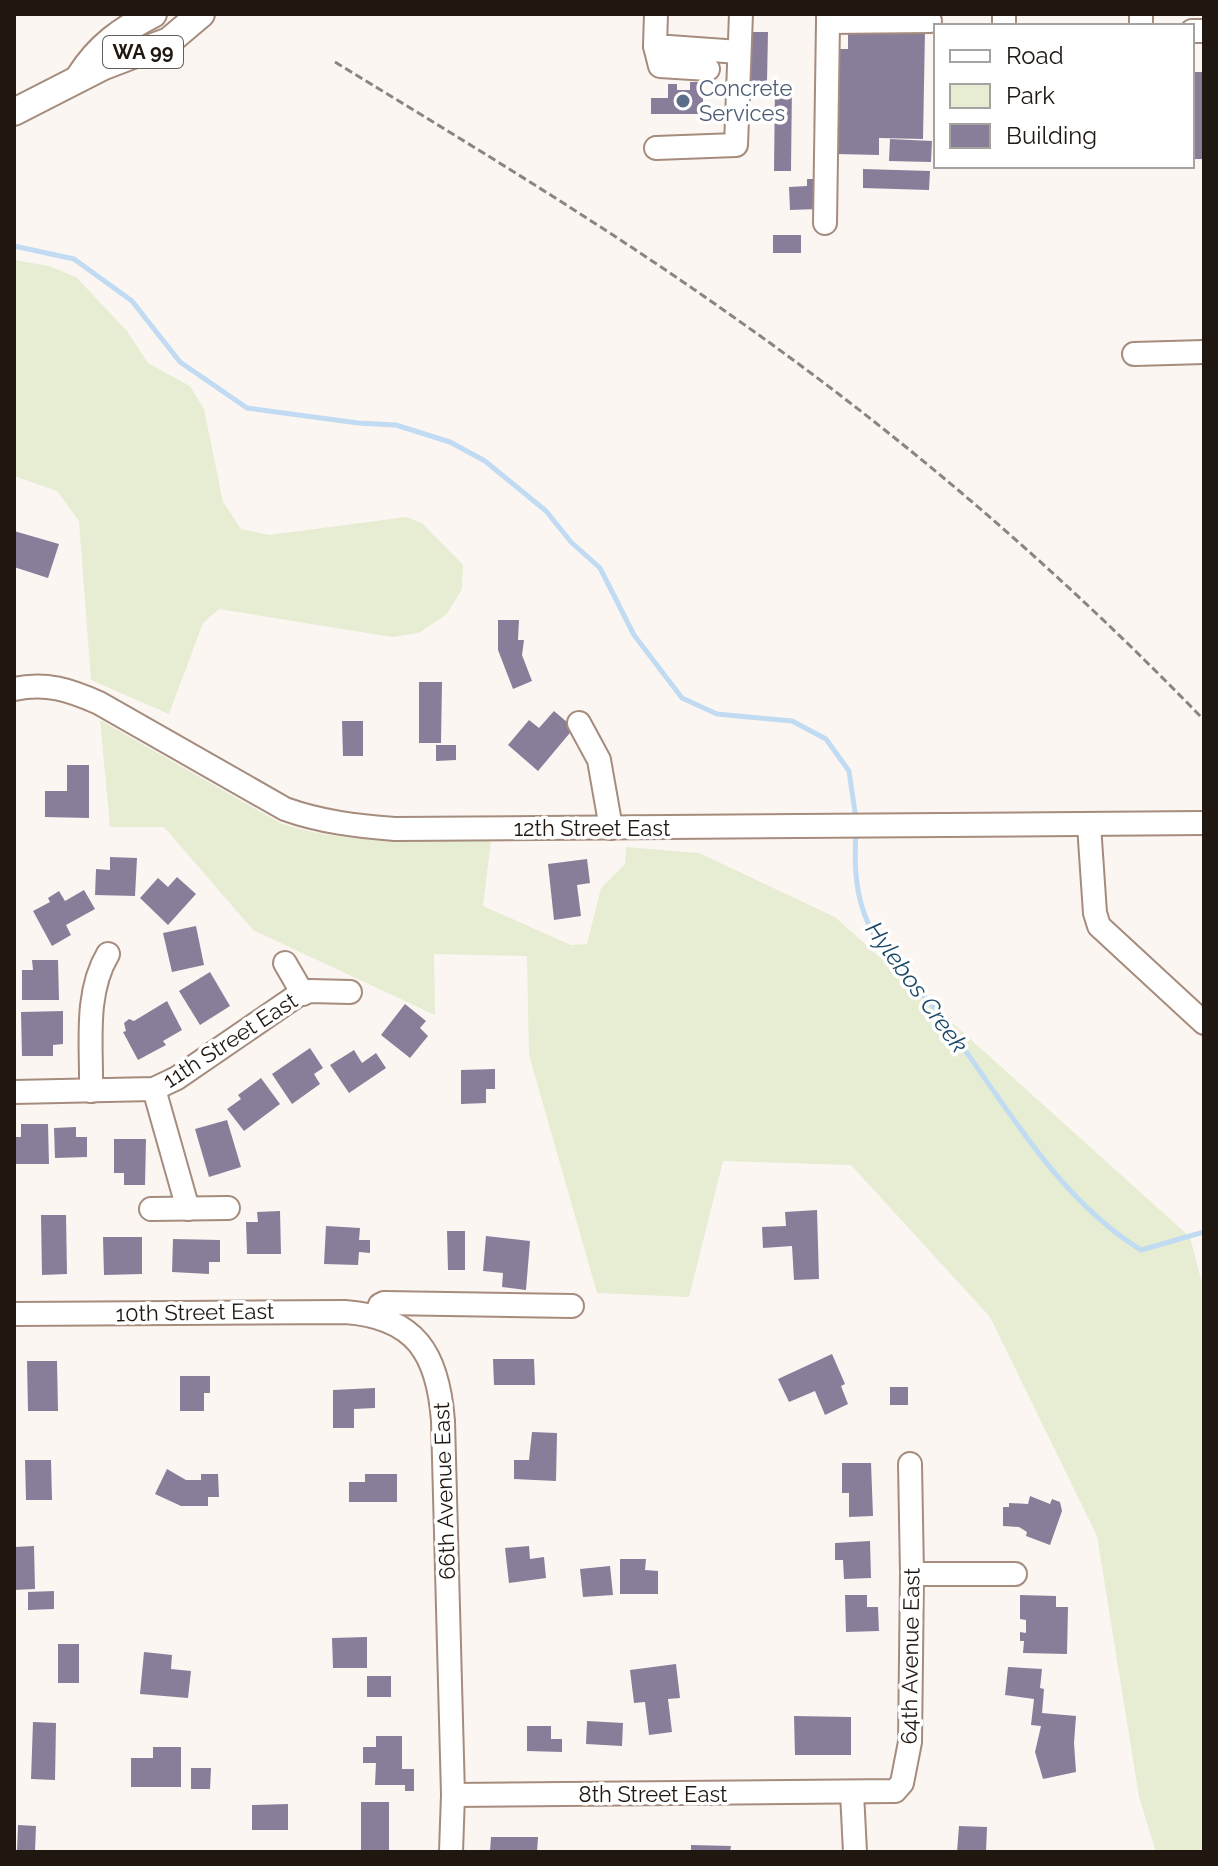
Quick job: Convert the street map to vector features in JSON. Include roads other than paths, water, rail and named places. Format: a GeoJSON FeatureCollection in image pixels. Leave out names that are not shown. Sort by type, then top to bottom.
{"type":"FeatureCollection","features":[{"type":"Feature","properties":{"kind":"main road","name":"WA 99"},"geometry":{"type":"LineString","coordinates":[[14,112],[104,66],[169,41],[201,14]]}},
{"type":"Feature","properties":{"kind":"main road","name":"WA 99"},"geometry":{"type":"LineString","coordinates":[[78,79],[93,55],[106,42],[151,15]]}},
{"type":"Feature","properties":{"kind":"street"},"geometry":{"type":"LineString","coordinates":[[656,14],[655,46],[660,66],[708,69]]}},
{"type":"Feature","properties":{"kind":"street"},"geometry":{"type":"LineString","coordinates":[[656,148],[736,145],[741,14]]}},
{"type":"Feature","properties":{"kind":"street"},"geometry":{"type":"LineString","coordinates":[[825,223],[828,18],[930,21]]}},
{"type":"Feature","properties":{"kind":"street"},"geometry":{"type":"LineString","coordinates":[[655,46],[739,52]]}},
{"type":"Feature","properties":{"kind":"street"},"geometry":{"type":"LineString","coordinates":[[1134,354],[1204,352]]}},
{"type":"Feature","properties":{"kind":"street","name":"12th Street East"},"geometry":{"type":"LineString","coordinates":[[14,689],[45,686],[71,690],[265,799],[310,819],[395,829],[1204,823]]}},
{"type":"Feature","properties":{"kind":"street"},"geometry":{"type":"LineString","coordinates":[[579,723],[599,760],[611,828]]}},
{"type":"Feature","properties":{"kind":"street"},"geometry":{"type":"LineString","coordinates":[[1089,825],[1095,913],[1099,926],[1204,1023]]}},
{"type":"Feature","properties":{"kind":"street"},"geometry":{"type":"LineString","coordinates":[[91,1091],[92,1005],[97,972],[108,954]]}},
{"type":"Feature","properties":{"kind":"street"},"geometry":{"type":"LineString","coordinates":[[285,963],[303,994]]}},
{"type":"Feature","properties":{"kind":"street","name":"11th Street East"},"geometry":{"type":"LineString","coordinates":[[14,1092],[154,1089],[177,1078],[261,1019],[303,994],[350,992]]}},
{"type":"Feature","properties":{"kind":"street"},"geometry":{"type":"LineString","coordinates":[[154,1089],[188,1209]]}},
{"type":"Feature","properties":{"kind":"street"},"geometry":{"type":"LineString","coordinates":[[151,1209],[228,1208]]}},
{"type":"Feature","properties":{"kind":"street"},"geometry":{"type":"LineString","coordinates":[[376,1315],[384,1303],[572,1306]]}},
{"type":"Feature","properties":{"kind":"street","name":"10th Street East"},"geometry":{"type":"LineString","coordinates":[[14,1314],[345,1312],[376,1315]]}},
{"type":"Feature","properties":{"kind":"street","name":"66th Avenue East"},"geometry":{"type":"LineString","coordinates":[[376,1315],[399,1326],[417,1340],[435,1370],[441,1388],[453,1795],[451,1852]]}},
{"type":"Feature","properties":{"kind":"street","name":"64th Avenue East"},"geometry":{"type":"LineString","coordinates":[[852,1793],[895,1791],[902,1783],[905,1772],[910,1742],[910,1464]]}},
{"type":"Feature","properties":{"kind":"street"},"geometry":{"type":"LineString","coordinates":[[912,1574],[1015,1574]]}},
{"type":"Feature","properties":{"kind":"street"},"geometry":{"type":"LineString","coordinates":[[852,1793],[855,1852]]}},
{"type":"Feature","properties":{"kind":"street","name":"8th Street East"},"geometry":{"type":"LineString","coordinates":[[453,1795],[852,1793]]}},
{"type":"Feature","properties":{"kind":"waterway","name":"Hylebos Creek"},"geometry":{"type":"LineString","coordinates":[[14,246],[74,259],[132,301],[180,362],[247,408],[396,425],[450,442],[485,461],[546,511],[571,542],[600,568],[634,635],[682,698],[717,714],[792,721],[826,739],[849,771],[856,819]]}},
{"type":"Feature","properties":{"kind":"waterway","name":"Hylebos Creek"},"geometry":{"type":"LineString","coordinates":[[856,833],[858,890],[874,936],[939,1014],[1055,1173],[1110,1228],[1141,1250],[1204,1232]]}},
{"type":"Feature","properties":{"kind":"place","name":"Concrete Services"},"geometry":{"type":"Point","coordinates":[683,101]}}]}
